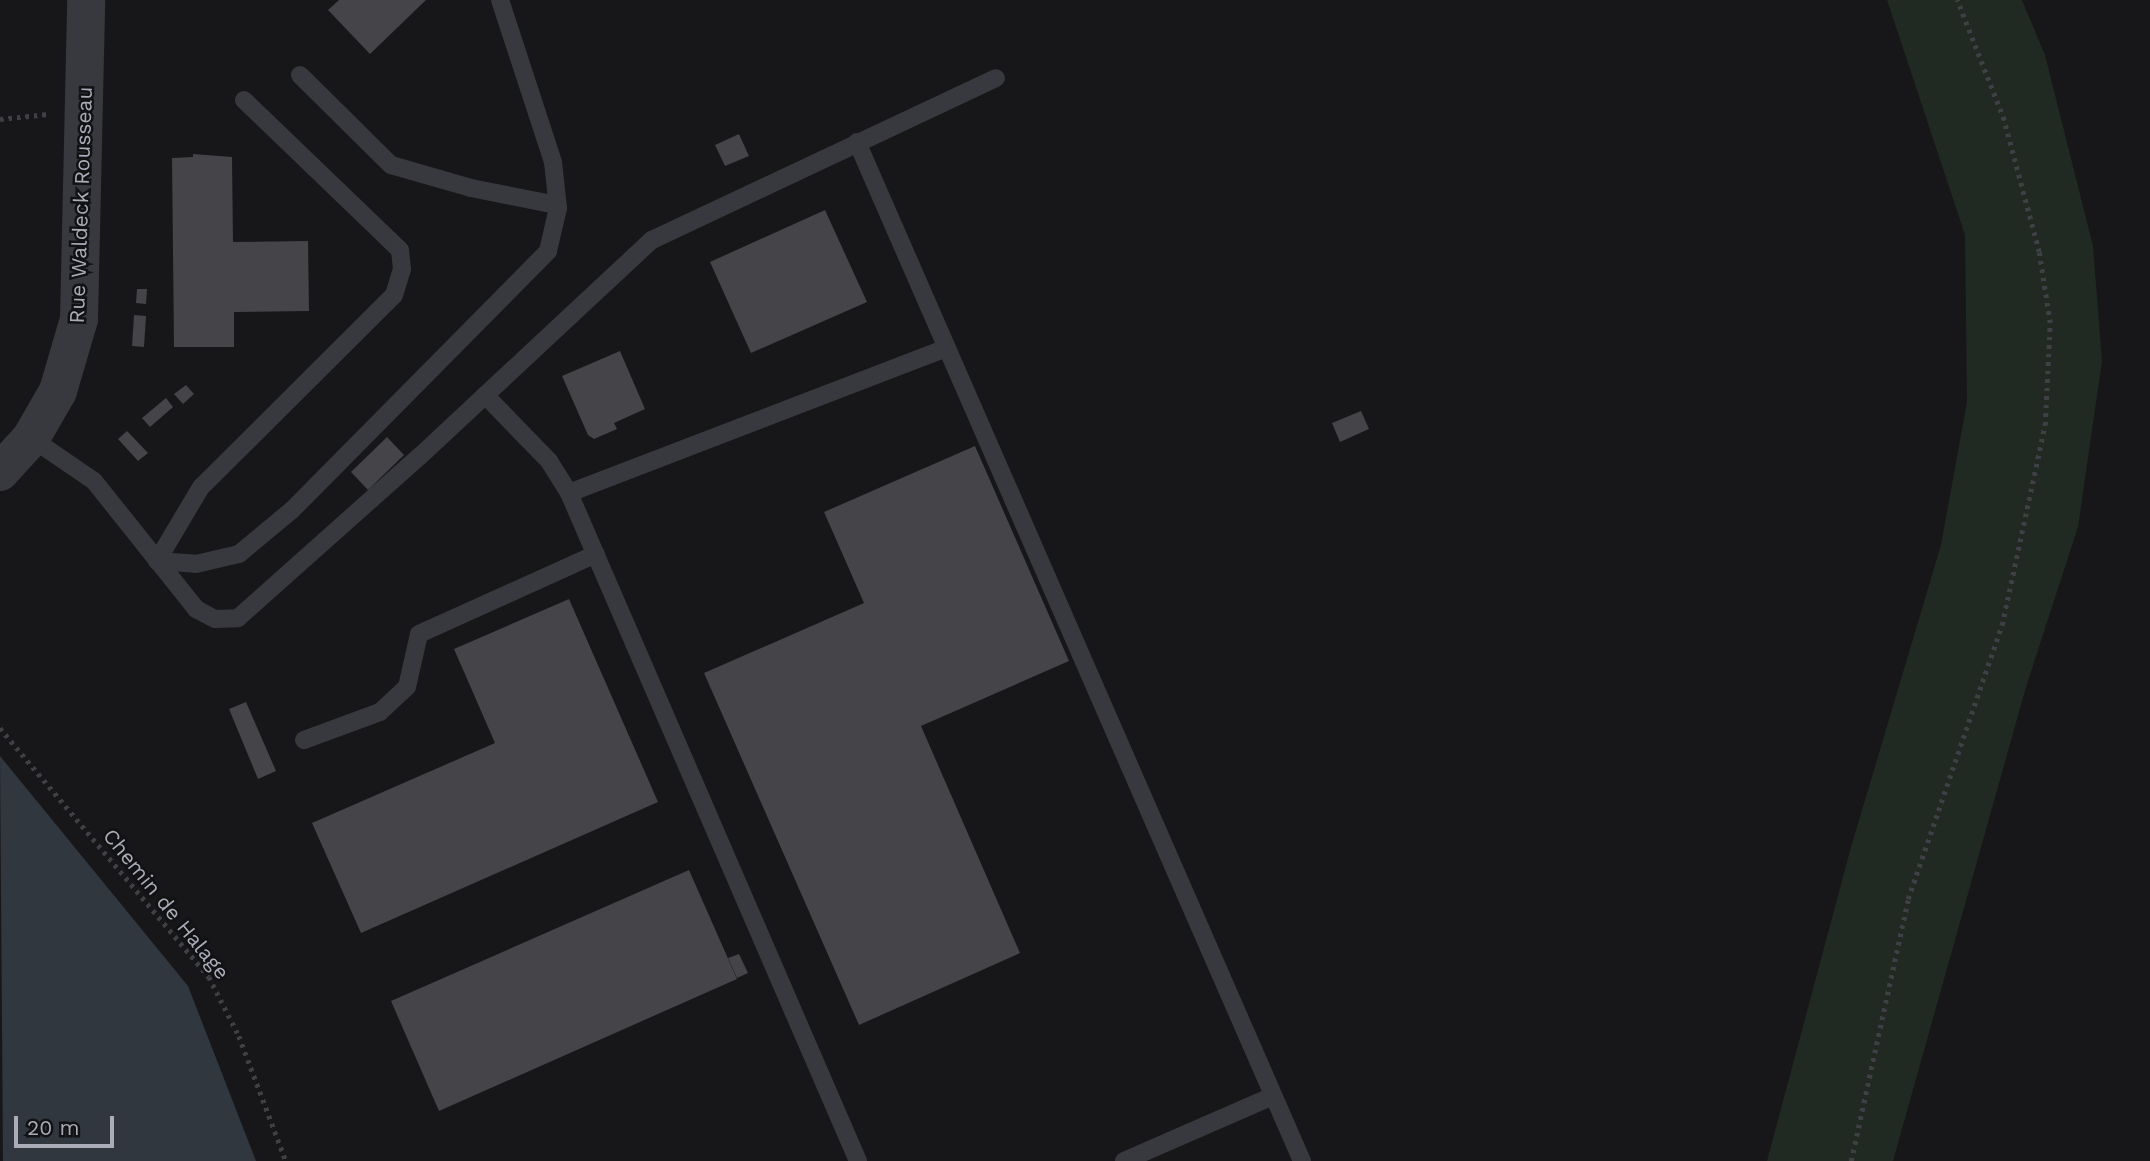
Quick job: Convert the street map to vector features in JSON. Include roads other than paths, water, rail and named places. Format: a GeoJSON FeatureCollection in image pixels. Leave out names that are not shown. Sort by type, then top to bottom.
{"type":"FeatureCollection","features":[{"type":"Feature","properties":{"kind":"street","name":"Rue Waldeck Rousseau"},"geometry":{"type":"LineString","coordinates":[[0,472],[31,438],[68,369],[79,319],[86,0]]}},
{"type":"Feature","properties":{"kind":"lane"},"geometry":{"type":"LineString","coordinates":[[157,561],[196,565],[239,554],[292,510],[548,251],[557,205],[554,162],[500,0]]}},
{"type":"Feature","properties":{"kind":"lane"},"geometry":{"type":"LineString","coordinates":[[300,75],[391,165],[471,188],[557,205]]}},
{"type":"Feature","properties":{"kind":"lane"},"geometry":{"type":"LineString","coordinates":[[31,438],[93,481],[196,609],[215,619],[238,618],[652,240],[996,78]]}},
{"type":"Feature","properties":{"kind":"lane"},"geometry":{"type":"LineString","coordinates":[[157,561],[201,487],[394,295],[402,269],[400,250],[244,100]]}},
{"type":"Feature","properties":{"kind":"lane"},"geometry":{"type":"LineString","coordinates":[[857,142],[1302,1161]]}},
{"type":"Feature","properties":{"kind":"lane"},"geometry":{"type":"LineString","coordinates":[[569,493],[946,348]]}},
{"type":"Feature","properties":{"kind":"lane"},"geometry":{"type":"LineString","coordinates":[[485,395],[550,461],[569,493],[858,1161]]}},
{"type":"Feature","properties":{"kind":"lane"},"geometry":{"type":"LineString","coordinates":[[304,740],[380,712],[407,687],[419,634],[596,554]]}},
{"type":"Feature","properties":{"kind":"lane"},"geometry":{"type":"LineString","coordinates":[[1124,1161],[1273,1096]]}}]}
